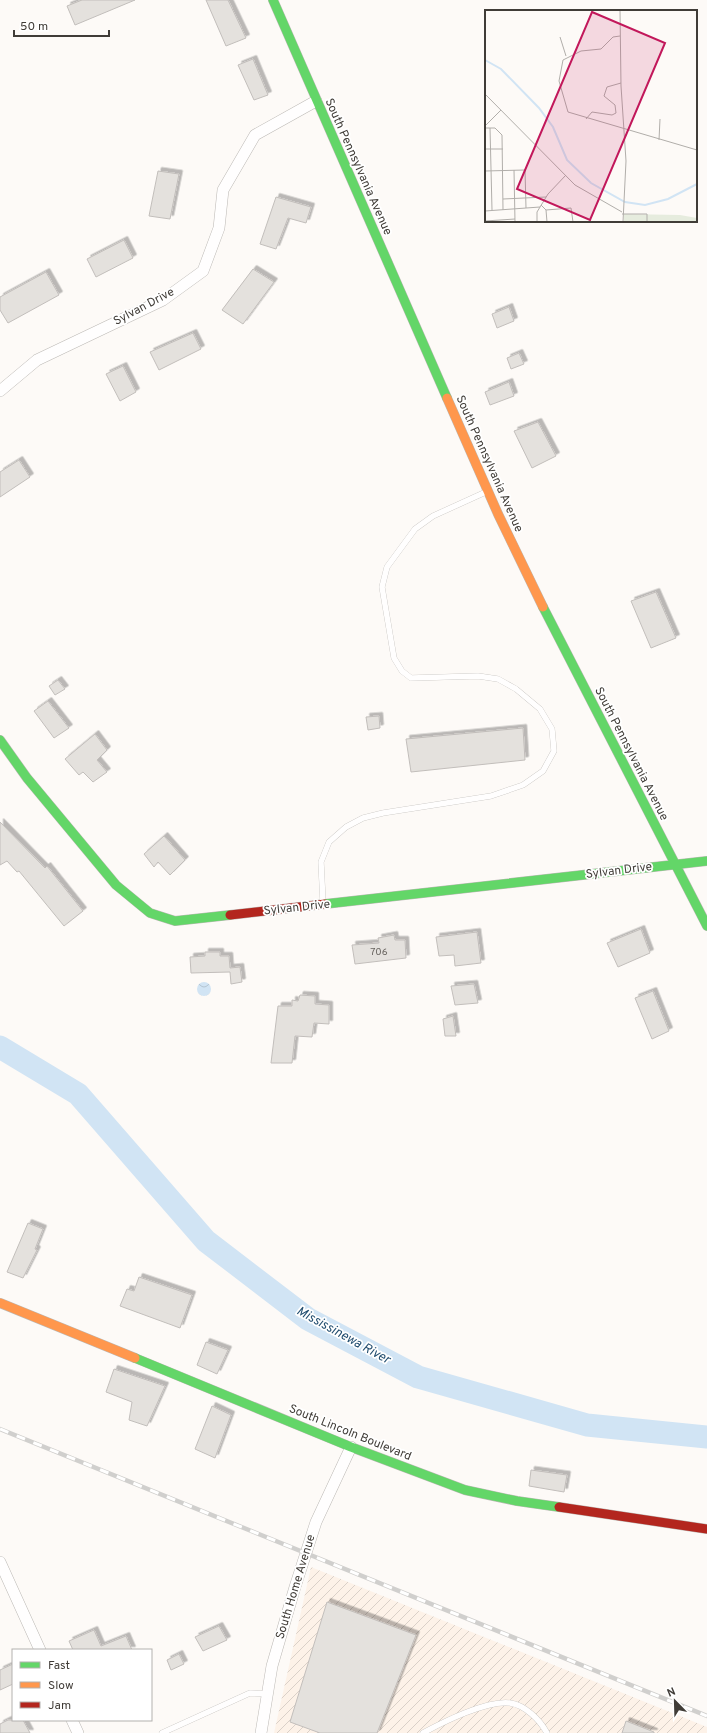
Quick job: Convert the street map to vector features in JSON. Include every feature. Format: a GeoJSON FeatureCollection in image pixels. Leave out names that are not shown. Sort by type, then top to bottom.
{"type":"FeatureCollection","features":[{"type":"Feature","properties":{"kind":"street","name":"South Pennsylvania Avenue"},"geometry":{"type":"LineString","coordinates":[[273,0],[488,491],[557,636],[707,926]]}},
{"type":"Feature","properties":{"kind":"street","name":"Sylvan Drive"},"geometry":{"type":"LineString","coordinates":[[0,391],[37,360],[163,300],[203,271],[219,228],[223,190],[255,135],[316,100]]}},
{"type":"Feature","properties":{"kind":"street","name":"Sylvan Drive"},"geometry":{"type":"LineString","coordinates":[[0,740],[27,778],[116,885],[150,913],[175,921],[707,861]]}},
{"type":"Feature","properties":{"kind":"street","name":"South Lincoln Boulevard"},"geometry":{"type":"LineString","coordinates":[[0,1303],[351,1447],[465,1490],[517,1501],[707,1529]]}},
{"type":"Feature","properties":{"kind":"street","name":"South Home Avenue"},"geometry":{"type":"LineString","coordinates":[[261,1733],[274,1659],[316,1522],[351,1447]]}},
{"type":"Feature","properties":{"kind":"street"},"geometry":{"type":"LineString","coordinates":[[0,1562],[40,1649]]}},
{"type":"Feature","properties":{"kind":"street"},"geometry":{"type":"LineString","coordinates":[[72,1721],[78,1733]]}},
{"type":"Feature","properties":{"kind":"lane"},"geometry":{"type":"LineString","coordinates":[[324,905],[321,862],[329,842],[346,827],[363,818],[383,812],[491,796],[523,785],[543,771],[554,751],[552,729],[540,709],[516,689],[498,679],[478,676],[412,678],[402,672],[394,658],[382,587],[387,567],[415,529],[433,516],[488,491]]}},
{"type":"Feature","properties":{"kind":"lane"},"geometry":{"type":"LineString","coordinates":[[162,1733],[250,1693],[268,1694]]}},
{"type":"Feature","properties":{"kind":"lane"},"geometry":{"type":"LineString","coordinates":[[423,1733],[438,1725],[485,1706],[510,1703],[530,1712],[547,1733]]}},
{"type":"Feature","properties":{"kind":"shaded area"},"geometry":{"type":"Polygon","coordinates":[[[311,1567],[707,1727],[707,1733],[274,1733],[311,1567]]]}},
{"type":"Feature","properties":{"kind":"water"},"geometry":{"type":"Polygon","coordinates":[[[201,982],[207,982],[211,986],[211,992],[207,996],[201,996],[197,992],[197,986],[201,982]]]}},
{"type":"Feature","properties":{"kind":"building"},"geometry":{"type":"Polygon","coordinates":[[[82,0],[135,0],[75,25],[67,6],[82,0]]]}},
{"type":"Feature","properties":{"kind":"building"},"geometry":{"type":"Polygon","coordinates":[[[206,0],[228,0],[246,38],[226,46],[206,0]]]}},
{"type":"Feature","properties":{"kind":"building"},"geometry":{"type":"Polygon","coordinates":[[[253,59],[268,95],[254,100],[238,65],[253,59]]]}},
{"type":"Feature","properties":{"kind":"building"},"geometry":{"type":"Polygon","coordinates":[[[158,171],[179,174],[170,219],[149,216],[158,171]]]}},
{"type":"Feature","properties":{"kind":"building"},"geometry":{"type":"Polygon","coordinates":[[[276,197],[311,207],[306,223],[288,218],[276,249],[260,244],[276,197]]]}},
{"type":"Feature","properties":{"kind":"building"},"geometry":{"type":"Polygon","coordinates":[[[124,240],[133,258],[96,277],[87,259],[124,240]]]}},
{"type":"Feature","properties":{"kind":"building"},"geometry":{"type":"Polygon","coordinates":[[[253,269],[274,282],[243,324],[222,310],[253,269]]]}},
{"type":"Feature","properties":{"kind":"building"},"geometry":{"type":"Polygon","coordinates":[[[46,272],[59,295],[8,323],[0,310],[0,297],[46,272]]]}},
{"type":"Feature","properties":{"kind":"building"},"geometry":{"type":"Polygon","coordinates":[[[509,307],[514,321],[497,328],[492,314],[509,307]]]}},
{"type":"Feature","properties":{"kind":"building"},"geometry":{"type":"Polygon","coordinates":[[[193,333],[201,349],[159,370],[150,352],[193,333]]]}},
{"type":"Feature","properties":{"kind":"building"},"geometry":{"type":"Polygon","coordinates":[[[519,353],[524,364],[511,369],[507,358],[519,353]]]}},
{"type":"Feature","properties":{"kind":"building"},"geometry":{"type":"Polygon","coordinates":[[[123,366],[136,392],[120,401],[106,374],[123,366]]]}},
{"type":"Feature","properties":{"kind":"building"},"geometry":{"type":"Polygon","coordinates":[[[509,382],[514,396],[490,405],[485,392],[509,382]]]}},
{"type":"Feature","properties":{"kind":"building"},"geometry":{"type":"Polygon","coordinates":[[[538,422],[556,456],[532,468],[514,431],[538,422]]]}},
{"type":"Feature","properties":{"kind":"building"},"geometry":{"type":"Polygon","coordinates":[[[19,460],[30,477],[0,497],[0,472],[19,460]]]}},
{"type":"Feature","properties":{"kind":"building"},"geometry":{"type":"Polygon","coordinates":[[[656,592],[676,638],[651,648],[631,601],[656,592]]]}},
{"type":"Feature","properties":{"kind":"building"},"geometry":{"type":"Polygon","coordinates":[[[58,680],[65,689],[55,695],[49,686],[58,680]]]}},
{"type":"Feature","properties":{"kind":"building"},"geometry":{"type":"Polygon","coordinates":[[[48,701],[69,728],[54,738],[34,711],[48,701]]]}},
{"type":"Feature","properties":{"kind":"building"},"geometry":{"type":"Polygon","coordinates":[[[379,716],[380,728],[368,730],[366,717],[379,716]]]}},
{"type":"Feature","properties":{"kind":"building"},"geometry":{"type":"Polygon","coordinates":[[[523,728],[525,760],[411,772],[406,739],[523,728]]]}},
{"type":"Feature","properties":{"kind":"building"},"geometry":{"type":"Polygon","coordinates":[[[95,734],[107,750],[97,760],[107,772],[93,782],[83,772],[79,775],[65,759],[95,734]]]}},
{"type":"Feature","properties":{"kind":"building"},"geometry":{"type":"Polygon","coordinates":[[[0,822],[45,868],[47,866],[83,911],[64,926],[19,871],[17,872],[7,861],[0,865],[0,822]]]}},
{"type":"Feature","properties":{"kind":"building"},"geometry":{"type":"Polygon","coordinates":[[[164,836],[185,860],[170,875],[158,862],[154,867],[144,854],[164,836]]]}},
{"type":"Feature","properties":{"kind":"building"},"geometry":{"type":"Polygon","coordinates":[[[641,929],[650,953],[618,967],[607,943],[641,929]]]}},
{"type":"Feature","properties":{"kind":"building"},"geometry":{"type":"Polygon","coordinates":[[[477,932],[481,963],[455,966],[454,955],[439,956],[436,937],[477,932]]]}},
{"type":"Feature","properties":{"kind":"building"},"geometry":{"type":"Polygon","coordinates":[[[394,935],[395,940],[405,940],[406,958],[355,964],[352,945],[379,943],[378,938],[394,935]]]}},
{"type":"Feature","properties":{"kind":"building"},"geometry":{"type":"Polygon","coordinates":[[[205,952],[220,952],[220,956],[229,956],[230,968],[240,967],[242,982],[231,984],[230,972],[191,973],[190,957],[205,956],[205,952]]]}},
{"type":"Feature","properties":{"kind":"building"},"geometry":{"type":"Polygon","coordinates":[[[474,984],[478,1003],[455,1005],[451,986],[474,984]]]}},
{"type":"Feature","properties":{"kind":"building"},"geometry":{"type":"Polygon","coordinates":[[[653,991],[669,1031],[652,1039],[635,998],[653,991]]]}},
{"type":"Feature","properties":{"kind":"building"},"geometry":{"type":"Polygon","coordinates":[[[300,995],[315,996],[315,1004],[329,1005],[329,1024],[314,1023],[312,1037],[295,1036],[292,1063],[271,1063],[278,1006],[292,1006],[292,1000],[298,1001],[300,995]]]}},
{"type":"Feature","properties":{"kind":"building"},"geometry":{"type":"Polygon","coordinates":[[[453,1016],[456,1036],[445,1036],[443,1019],[453,1016]]]}},
{"type":"Feature","properties":{"kind":"building"},"geometry":{"type":"Polygon","coordinates":[[[28,1223],[43,1229],[35,1249],[37,1250],[23,1278],[7,1272],[28,1223]]]}},
{"type":"Feature","properties":{"kind":"building"},"geometry":{"type":"Polygon","coordinates":[[[139,1277],[192,1295],[180,1328],[120,1306],[127,1289],[134,1291],[139,1277]]]}},
{"type":"Feature","properties":{"kind":"building"},"geometry":{"type":"Polygon","coordinates":[[[206,1342],[228,1350],[217,1374],[197,1365],[206,1342]]]}},
{"type":"Feature","properties":{"kind":"building"},"geometry":{"type":"Polygon","coordinates":[[[114,1369],[165,1386],[147,1426],[129,1420],[132,1402],[106,1392],[114,1369]]]}},
{"type":"Feature","properties":{"kind":"building"},"geometry":{"type":"Polygon","coordinates":[[[212,1406],[231,1415],[215,1458],[195,1449],[212,1406]]]}},
{"type":"Feature","properties":{"kind":"building"},"geometry":{"type":"Polygon","coordinates":[[[531,1470],[567,1475],[564,1492],[529,1486],[531,1470]]]}},
{"type":"Feature","properties":{"kind":"building"},"geometry":{"type":"Polygon","coordinates":[[[327,1602],[416,1635],[377,1733],[320,1733],[290,1722],[327,1602]]]}},
{"type":"Feature","properties":{"kind":"building"},"geometry":{"type":"Polygon","coordinates":[[[219,1626],[227,1640],[203,1651],[195,1637],[219,1626]]]}},
{"type":"Feature","properties":{"kind":"building"},"geometry":{"type":"Polygon","coordinates":[[[94,1630],[101,1646],[126,1636],[132,1649],[73,1649],[69,1641],[94,1630]]]}},
{"type":"Feature","properties":{"kind":"building"},"geometry":{"type":"Polygon","coordinates":[[[179,1654],[184,1664],[171,1670],[167,1660],[179,1654]]]}},
{"type":"Feature","properties":{"kind":"building"},"geometry":{"type":"Polygon","coordinates":[[[12,1664],[12,1684],[0,1690],[0,1670],[12,1664]]]}},
{"type":"Feature","properties":{"kind":"building"},"geometry":{"type":"Polygon","coordinates":[[[8,1720],[24,1721],[30,1733],[0,1733],[0,1724],[8,1720]]]}},
{"type":"Feature","properties":{"kind":"building"},"geometry":{"type":"Polygon","coordinates":[[[626,1721],[654,1732],[654,1733],[622,1733],[626,1721]]]}},
{"type":"Feature","properties":{"kind":"waterway","name":"Mississinewa River"},"geometry":{"type":"LineString","coordinates":[[0,1047],[78,1094],[206,1241],[308,1319],[418,1377],[587,1425],[707,1437]]}},
{"type":"Feature","properties":{"kind":"railway"},"geometry":{"type":"LineString","coordinates":[[0,1429],[707,1716]]}},
{"type":"Feature","properties":{"kind":"traffic: fast"},"geometry":{"type":"LineString","coordinates":[[273,0],[447,398]]}},
{"type":"Feature","properties":{"kind":"traffic: fast"},"geometry":{"type":"LineString","coordinates":[[543,607],[707,926]]}},
{"type":"Feature","properties":{"kind":"traffic: fast"},"geometry":{"type":"LineString","coordinates":[[0,740],[27,778],[116,885],[150,913],[175,921],[230,915]]}},
{"type":"Feature","properties":{"kind":"traffic: fast"},"geometry":{"type":"LineString","coordinates":[[325,904],[707,861]]}},
{"type":"Feature","properties":{"kind":"traffic: fast"},"geometry":{"type":"LineString","coordinates":[[135,1358],[351,1447],[465,1490],[517,1501],[559,1507]]}},
{"type":"Feature","properties":{"kind":"traffic: slow"},"geometry":{"type":"LineString","coordinates":[[447,398],[498,514],[543,607]]}},
{"type":"Feature","properties":{"kind":"traffic: slow"},"geometry":{"type":"LineString","coordinates":[[0,1303],[135,1358]]}},
{"type":"Feature","properties":{"kind":"traffic: jam"},"geometry":{"type":"LineString","coordinates":[[230,915],[325,904]]}},
{"type":"Feature","properties":{"kind":"traffic: jam"},"geometry":{"type":"LineString","coordinates":[[559,1507],[707,1529]]}}]}
